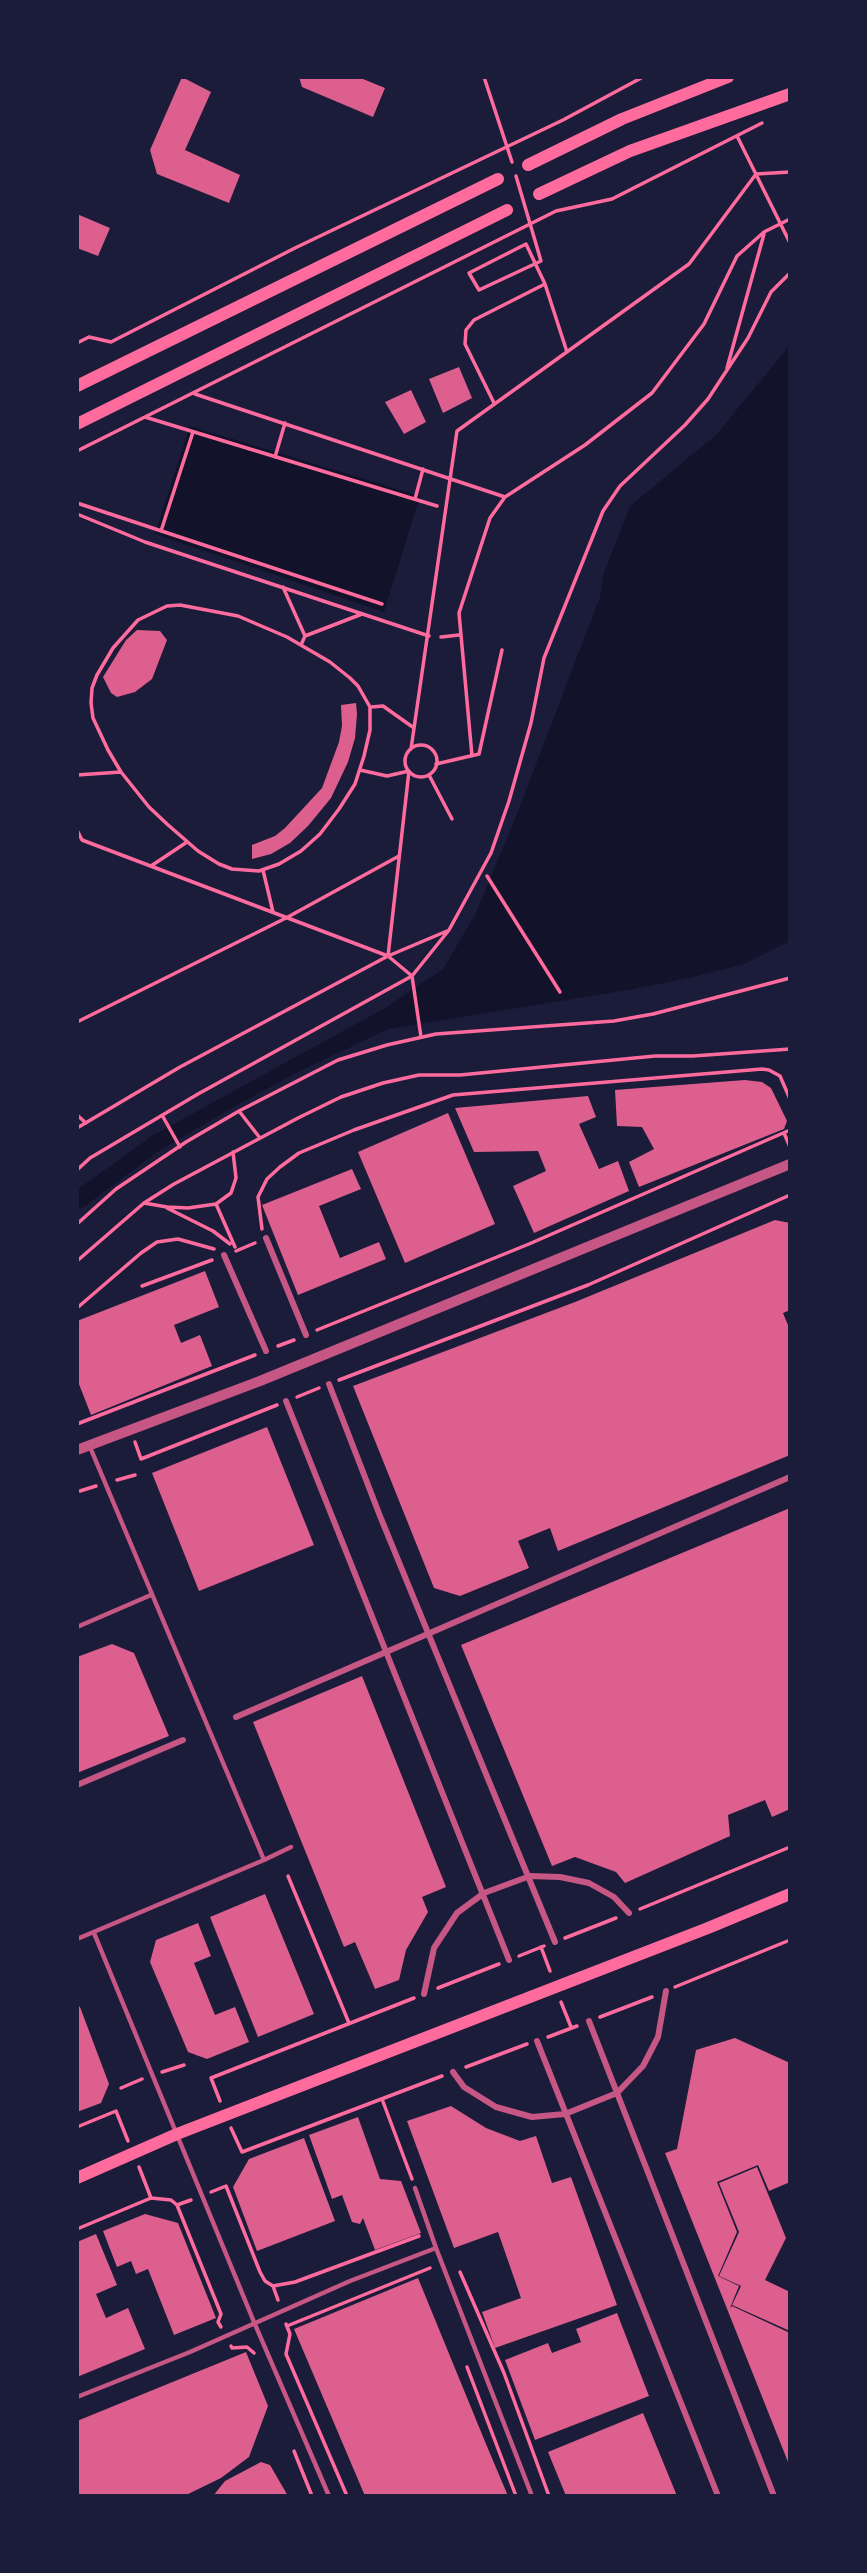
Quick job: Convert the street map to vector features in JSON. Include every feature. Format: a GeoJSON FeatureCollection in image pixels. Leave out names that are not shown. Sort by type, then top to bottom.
{"type":"FeatureCollection","features":[{"type":"Feature","properties":{"kind":"main road"},"geometry":{"type":"LineString","coordinates":[[528,165],[622,119],[728,77]]}},
{"type":"Feature","properties":{"kind":"main road"},"geometry":{"type":"LineString","coordinates":[[538,194],[630,151],[790,94]]}},
{"type":"Feature","properties":{"kind":"main road"},"geometry":{"type":"LineString","coordinates":[[77,386],[498,179]]}},
{"type":"Feature","properties":{"kind":"main road"},"geometry":{"type":"LineString","coordinates":[[77,424],[507,210]]}},
{"type":"Feature","properties":{"kind":"main road"},"geometry":{"type":"LineString","coordinates":[[77,2178],[177,2134],[790,1894]]}},
{"type":"Feature","properties":{"kind":"street"},"geometry":{"type":"LineString","coordinates":[[77,1450],[260,1381],[790,1164]]}},
{"type":"Feature","properties":{"kind":"street"},"geometry":{"type":"LineString","coordinates":[[265,1238],[306,1335]]}},
{"type":"Feature","properties":{"kind":"street"},"geometry":{"type":"LineString","coordinates":[[225,1255],[266,1351]]}},
{"type":"Feature","properties":{"kind":"street"},"geometry":{"type":"LineString","coordinates":[[329,1384],[555,1942]]}},
{"type":"Feature","properties":{"kind":"street"},"geometry":{"type":"LineString","coordinates":[[286,1401],[509,1960]]}},
{"type":"Feature","properties":{"kind":"street"},"geometry":{"type":"LineString","coordinates":[[236,1717],[790,1477]]}},
{"type":"Feature","properties":{"kind":"street"},"geometry":{"type":"LineString","coordinates":[[77,1785],[183,1740]]}},
{"type":"Feature","properties":{"kind":"street"},"geometry":{"type":"LineString","coordinates":[[424,1994],[434,1948],[457,1913],[484,1893],[530,1876],[561,1877],[589,1883],[614,1897],[629,1913]]}},
{"type":"Feature","properties":{"kind":"street"},"geometry":{"type":"LineString","coordinates":[[453,2072],[464,2087],[496,2107],[532,2117],[565,2114],[617,2093],[643,2066],[658,2037],[666,1992]]}},
{"type":"Feature","properties":{"kind":"street"},"geometry":{"type":"LineString","coordinates":[[589,2021],[774,2496]]}},
{"type":"Feature","properties":{"kind":"street"},"geometry":{"type":"LineString","coordinates":[[537,2041],[718,2496]]}},
{"type":"Feature","properties":{"kind":"lane"},"geometry":{"type":"LineString","coordinates":[[90,1446],[264,1860]]}},
{"type":"Feature","properties":{"kind":"lane"},"geometry":{"type":"LineString","coordinates":[[77,1628],[151,1595]]}},
{"type":"Feature","properties":{"kind":"lane"},"geometry":{"type":"LineString","coordinates":[[77,1939],[291,1847]]}},
{"type":"Feature","properties":{"kind":"lane"},"geometry":{"type":"LineString","coordinates":[[93,1933],[329,2496]]}},
{"type":"Feature","properties":{"kind":"lane"},"geometry":{"type":"LineString","coordinates":[[415,2188],[532,2496]]}},
{"type":"Feature","properties":{"kind":"lane"},"geometry":{"type":"LineString","coordinates":[[77,2398],[350,2281],[436,2248]]}},
{"type":"Feature","properties":{"kind":"path"},"geometry":{"type":"LineString","coordinates":[[484,77],[541,261],[478,290],[469,273],[526,244],[545,284],[567,353]]}},
{"type":"Feature","properties":{"kind":"path"},"geometry":{"type":"LineString","coordinates":[[77,343],[89,337],[111,342],[295,248],[563,120],[643,77]]}},
{"type":"Feature","properties":{"kind":"path"},"geometry":{"type":"LineString","coordinates":[[77,451],[556,211],[612,199],[768,119]]}},
{"type":"Feature","properties":{"kind":"path"},"geometry":{"type":"LineString","coordinates":[[737,136],[790,243]]}},
{"type":"Feature","properties":{"kind":"path"},"geometry":{"type":"LineString","coordinates":[[388,956],[409,771],[406,757],[411,749],[429,636],[457,431],[689,264],[756,174],[790,172]]}},
{"type":"Feature","properties":{"kind":"path"},"geometry":{"type":"LineString","coordinates":[[472,756],[458,613],[490,518],[505,497],[586,445],[652,393],[704,324],[737,257],[764,232],[790,219]]}},
{"type":"Feature","properties":{"kind":"path"},"geometry":{"type":"LineString","coordinates":[[726,373],[764,232]]}},
{"type":"Feature","properties":{"kind":"path"},"geometry":{"type":"LineString","coordinates":[[77,1170],[90,1158],[162,1115],[412,975],[449,930],[491,853],[531,723],[544,659],[603,510],[620,486],[692,417],[726,373],[748,338],[771,292],[790,273]]}},
{"type":"Feature","properties":{"kind":"path"},"geometry":{"type":"LineString","coordinates":[[494,403],[464,344],[467,330],[474,320],[545,284]]}},
{"type":"Feature","properties":{"kind":"path"},"geometry":{"type":"LineString","coordinates":[[194,393],[505,497]]}},
{"type":"Feature","properties":{"kind":"path"},"geometry":{"type":"LineString","coordinates":[[145,417],[437,506]]}},
{"type":"Feature","properties":{"kind":"path"},"geometry":{"type":"LineString","coordinates":[[275,457],[285,423]]}},
{"type":"Feature","properties":{"kind":"path"},"geometry":{"type":"LineString","coordinates":[[161,531],[193,432]]}},
{"type":"Feature","properties":{"kind":"path"},"geometry":{"type":"LineString","coordinates":[[415,499],[423,469]]}},
{"type":"Feature","properties":{"kind":"path"},"geometry":{"type":"LineString","coordinates":[[77,503],[382,604]]}},
{"type":"Feature","properties":{"kind":"path"},"geometry":{"type":"LineString","coordinates":[[77,514],[145,542],[429,636]]}},
{"type":"Feature","properties":{"kind":"path"},"geometry":{"type":"LineString","coordinates":[[283,587],[305,636],[301,646]]}},
{"type":"Feature","properties":{"kind":"path"},"geometry":{"type":"LineString","coordinates":[[167,606],[193,606],[246,619],[330,662],[358,686],[370,708],[370,730],[348,796],[320,834],[291,858],[263,870],[232,869],[219,864],[187,842],[149,807],[121,772],[98,730],[91,703],[92,688],[101,668],[113,648],[138,620],[167,606]]}},
{"type":"Feature","properties":{"kind":"path"},"geometry":{"type":"LineString","coordinates":[[305,636],[363,614]]}},
{"type":"Feature","properties":{"kind":"path"},"geometry":{"type":"LineString","coordinates":[[441,636],[459,635]]}},
{"type":"Feature","properties":{"kind":"path"},"geometry":{"type":"LineString","coordinates":[[436,764],[479,754],[502,650]]}},
{"type":"Feature","properties":{"kind":"path"},"geometry":{"type":"LineString","coordinates":[[370,708],[383,706],[414,728]]}},
{"type":"Feature","properties":{"kind":"path"},"geometry":{"type":"LineString","coordinates":[[411,749],[420,745],[429,748],[435,755],[436,764],[429,775]]}},
{"type":"Feature","properties":{"kind":"path"},"geometry":{"type":"LineString","coordinates":[[359,769],[387,776],[409,771],[416,776],[429,775]]}},
{"type":"Feature","properties":{"kind":"path"},"geometry":{"type":"LineString","coordinates":[[77,775],[121,772]]}},
{"type":"Feature","properties":{"kind":"path"},"geometry":{"type":"LineString","coordinates":[[429,775],[453,819]]}},
{"type":"Feature","properties":{"kind":"path"},"geometry":{"type":"LineString","coordinates":[[77,830],[82,840],[388,956],[412,975],[421,1037]]}},
{"type":"Feature","properties":{"kind":"path"},"geometry":{"type":"LineString","coordinates":[[151,867],[187,842]]}},
{"type":"Feature","properties":{"kind":"path"},"geometry":{"type":"LineString","coordinates":[[77,1022],[286,918],[399,856]]}},
{"type":"Feature","properties":{"kind":"path"},"geometry":{"type":"LineString","coordinates":[[263,870],[274,913]]}},
{"type":"Feature","properties":{"kind":"path"},"geometry":{"type":"LineString","coordinates":[[487,876],[560,992]]}},
{"type":"Feature","properties":{"kind":"path"},"geometry":{"type":"LineString","coordinates":[[77,1129],[180,1067],[388,956],[449,930]]}},
{"type":"Feature","properties":{"kind":"path"},"geometry":{"type":"LineString","coordinates":[[77,1224],[116,1189],[180,1147],[239,1111],[338,1060],[436,1034],[614,1021],[653,1014],[790,978]]}},
{"type":"Feature","properties":{"kind":"path"},"geometry":{"type":"LineString","coordinates":[[77,1261],[144,1203],[233,1152],[341,1097],[383,1083],[419,1075],[460,1075],[620,1058],[790,1049]]}},
{"type":"Feature","properties":{"kind":"path"},"geometry":{"type":"LineString","coordinates":[[142,1286],[265,1238],[260,1222],[258,1196],[267,1179],[299,1153],[354,1130],[453,1095],[762,1069],[780,1076],[790,1099]]}},
{"type":"Feature","properties":{"kind":"path"},"geometry":{"type":"LineString","coordinates":[[239,1111],[260,1138]]}},
{"type":"Feature","properties":{"kind":"path"},"geometry":{"type":"LineString","coordinates":[[77,1115],[86,1123]]}},
{"type":"Feature","properties":{"kind":"path"},"geometry":{"type":"LineString","coordinates":[[162,1115],[180,1147]]}},
{"type":"Feature","properties":{"kind":"path"},"geometry":{"type":"LineString","coordinates":[[77,1424],[266,1351],[529,1244],[790,1130]]}},
{"type":"Feature","properties":{"kind":"path"},"geometry":{"type":"LineString","coordinates":[[784,1133],[790,1147]]}},
{"type":"Feature","properties":{"kind":"path"},"geometry":{"type":"LineString","coordinates":[[144,1203],[167,1207],[208,1207],[216,1204],[231,1193],[236,1178],[233,1152]]}},
{"type":"Feature","properties":{"kind":"path"},"geometry":{"type":"LineString","coordinates":[[141,1459],[588,1285],[790,1195]]}},
{"type":"Feature","properties":{"kind":"path"},"geometry":{"type":"LineString","coordinates":[[216,1204],[236,1250]]}},
{"type":"Feature","properties":{"kind":"path"},"geometry":{"type":"LineString","coordinates":[[167,1207],[213,1231],[236,1250]]}},
{"type":"Feature","properties":{"kind":"path"},"geometry":{"type":"LineString","coordinates":[[77,1308],[141,1252],[158,1242],[178,1239],[195,1242],[225,1255]]}},
{"type":"Feature","properties":{"kind":"path"},"geometry":{"type":"LineString","coordinates":[[629,1913],[790,1847]]}},
{"type":"Feature","properties":{"kind":"path"},"geometry":{"type":"LineString","coordinates":[[288,1877],[349,2024]]}},
{"type":"Feature","properties":{"kind":"path"},"geometry":{"type":"LineString","coordinates":[[242,2152],[666,1992],[790,1940]]}},
{"type":"Feature","properties":{"kind":"path"},"geometry":{"type":"LineString","coordinates":[[382,2099],[415,2188]]}},
{"type":"Feature","properties":{"kind":"path"},"geometry":{"type":"LineString","coordinates":[[77,2127],[116,2111]]}},
{"type":"Feature","properties":{"kind":"path"},"geometry":{"type":"LineString","coordinates":[[226,2186],[260,2272],[265,2281],[273,2286],[290,2334],[286,2354],[347,2496]]}},
{"type":"Feature","properties":{"kind":"path"},"geometry":{"type":"LineString","coordinates":[[77,2229],[151,2198],[171,2200],[177,2205],[220,2314],[218,2322],[232,2348],[247,2347],[256,2356]]}},
{"type":"Feature","properties":{"kind":"path"},"geometry":{"type":"LineString","coordinates":[[273,2286],[295,2282],[418,2236],[422,2231]]}},
{"type":"Feature","properties":{"kind":"path"},"geometry":{"type":"LineString","coordinates":[[456,2261],[508,2385],[550,2496]]}},
{"type":"Feature","properties":{"kind":"path"},"geometry":{"type":"LineString","coordinates":[[287,2326],[430,2267],[435,2279]]}},
{"type":"Feature","properties":{"kind":"path"},"geometry":{"type":"LineString","coordinates":[[467,2366],[516,2496]]}},
{"type":"Feature","properties":{"kind":"path"},"geometry":{"type":"LineString","coordinates":[[293,2449],[312,2496]]}},
{"type":"Feature","properties":{"kind":"shaded area"},"geometry":{"type":"Polygon","coordinates":[[[790,345],[790,941],[744,964],[688,978],[388,1029],[296,1073],[160,1150],[77,1212],[77,1190],[152,1136],[385,1008],[443,969],[475,915],[517,814],[600,597],[604,573],[630,506],[716,435],[790,345]]]}},
{"type":"Feature","properties":{"kind":"shaded area"},"geometry":{"type":"Polygon","coordinates":[[[190,426],[420,496],[384,612],[155,534],[190,426]]]}},
{"type":"Feature","properties":{"kind":"building"},"geometry":{"type":"Polygon","coordinates":[[[182,77],[211,92],[185,150],[240,175],[229,203],[157,174],[150,150],[182,77]]]}},
{"type":"Feature","properties":{"kind":"building"},"geometry":{"type":"Polygon","coordinates":[[[299,77],[358,77],[385,88],[373,117],[302,87],[299,77]]]}},
{"type":"Feature","properties":{"kind":"building"},"geometry":{"type":"Polygon","coordinates":[[[77,214],[110,228],[98,256],[77,248],[77,214]]]}},
{"type":"Feature","properties":{"kind":"building"},"geometry":{"type":"Polygon","coordinates":[[[459,367],[472,398],[443,413],[429,379],[459,367]]]}},
{"type":"Feature","properties":{"kind":"building"},"geometry":{"type":"Polygon","coordinates":[[[411,390],[426,422],[404,434],[385,402],[411,390]]]}},
{"type":"Feature","properties":{"kind":"building"},"geometry":{"type":"Polygon","coordinates":[[[137,630],[160,631],[167,640],[152,679],[135,692],[117,697],[111,693],[103,677],[126,640],[137,630]]]}},
{"type":"Feature","properties":{"kind":"building"},"geometry":{"type":"Polygon","coordinates":[[[356,703],[355,738],[348,762],[331,798],[290,843],[271,854],[252,859],[252,845],[275,836],[285,828],[322,788],[339,742],[342,726],[341,705],[356,703]]]}},
{"type":"Feature","properties":{"kind":"building"},"geometry":{"type":"Polygon","coordinates":[[[745,1080],[762,1082],[771,1088],[787,1121],[784,1129],[639,1187],[629,1162],[654,1149],[642,1127],[617,1126],[615,1090],[745,1080]]]}},
{"type":"Feature","properties":{"kind":"building"},"geometry":{"type":"Polygon","coordinates":[[[588,1096],[596,1117],[579,1124],[599,1169],[618,1161],[629,1191],[534,1233],[513,1186],[546,1171],[538,1151],[474,1152],[455,1108],[588,1096]]]}},
{"type":"Feature","properties":{"kind":"building"},"geometry":{"type":"Polygon","coordinates":[[[448,1113],[495,1224],[405,1263],[358,1152],[448,1113]]]}},
{"type":"Feature","properties":{"kind":"building"},"geometry":{"type":"Polygon","coordinates":[[[352,1169],[361,1189],[319,1206],[340,1258],[379,1242],[386,1259],[298,1295],[262,1205],[352,1169]]]}},
{"type":"Feature","properties":{"kind":"building"},"geometry":{"type":"Polygon","coordinates":[[[775,1220],[790,1223],[790,1310],[783,1313],[790,1330],[790,1455],[558,1551],[550,1528],[518,1541],[529,1568],[460,1596],[434,1588],[353,1386],[575,1302],[775,1220]]]}},
{"type":"Feature","properties":{"kind":"building"},"geometry":{"type":"Polygon","coordinates":[[[205,1271],[219,1307],[174,1325],[181,1343],[200,1335],[212,1366],[91,1415],[77,1379],[77,1321],[205,1271]]]}},
{"type":"Feature","properties":{"kind":"building"},"geometry":{"type":"Polygon","coordinates":[[[267,1427],[314,1545],[199,1591],[152,1473],[267,1427]]]}},
{"type":"Feature","properties":{"kind":"building"},"geometry":{"type":"Polygon","coordinates":[[[790,1508],[790,1809],[772,1817],[765,1800],[728,1815],[730,1836],[625,1883],[616,1872],[575,1857],[552,1866],[461,1645],[790,1508]]]}},
{"type":"Feature","properties":{"kind":"building"},"geometry":{"type":"Polygon","coordinates":[[[112,1644],[134,1653],[169,1736],[77,1773],[77,1657],[112,1644]]]}},
{"type":"Feature","properties":{"kind":"building"},"geometry":{"type":"Polygon","coordinates":[[[362,1676],[446,1887],[422,1897],[428,1912],[406,1950],[399,1980],[375,1989],[355,1942],[344,1947],[253,1722],[362,1676]]]}},
{"type":"Feature","properties":{"kind":"building"},"geometry":{"type":"Polygon","coordinates":[[[265,1894],[314,2014],[258,2037],[210,1917],[265,1894]]]}},
{"type":"Feature","properties":{"kind":"building"},"geometry":{"type":"Polygon","coordinates":[[[198,1923],[211,1956],[194,1963],[215,2015],[235,2007],[249,2042],[207,2059],[188,2052],[150,1962],[156,1940],[198,1923]]]}},
{"type":"Feature","properties":{"kind":"building"},"geometry":{"type":"Polygon","coordinates":[[[77,2005],[109,2084],[101,2103],[77,2112],[77,2005]]]}},
{"type":"Feature","properties":{"kind":"building"},"geometry":{"type":"Polygon","coordinates":[[[735,2038],[790,2063],[790,2182],[769,2191],[758,2165],[717,2182],[737,2232],[718,2276],[739,2286],[730,2308],[732,2306],[790,2333],[790,2467],[665,2153],[677,2149],[696,2050],[735,2038]]]}},
{"type":"Feature","properties":{"kind":"building"},"geometry":{"type":"Polygon","coordinates":[[[451,2106],[486,2128],[520,2141],[536,2136],[552,2183],[571,2177],[617,2305],[495,2348],[482,2312],[521,2298],[498,2232],[454,2248],[407,2121],[451,2106]]]}},
{"type":"Feature","properties":{"kind":"building"},"geometry":{"type":"Polygon","coordinates":[[[358,2117],[380,2179],[401,2181],[421,2233],[375,2250],[363,2218],[360,2224],[352,2222],[342,2195],[332,2199],[309,2135],[358,2117]]]}},
{"type":"Feature","properties":{"kind":"building"},"geometry":{"type":"Polygon","coordinates":[[[304,2138],[335,2221],[257,2251],[233,2187],[249,2159],[304,2138]]]}},
{"type":"Feature","properties":{"kind":"building"},"geometry":{"type":"Polygon","coordinates":[[[757,2167],[786,2238],[765,2280],[790,2292],[790,2331],[732,2305],[741,2286],[719,2276],[739,2232],[719,2183],[757,2167]]]}},
{"type":"Feature","properties":{"kind":"building"},"geometry":{"type":"Polygon","coordinates":[[[145,2214],[178,2223],[216,2318],[174,2335],[148,2269],[136,2274],[131,2261],[117,2267],[103,2231],[145,2214]]]}},
{"type":"Feature","properties":{"kind":"building"},"geometry":{"type":"Polygon","coordinates":[[[96,2234],[117,2285],[96,2294],[106,2318],[128,2308],[145,2349],[77,2377],[77,2242],[96,2234]]]}},
{"type":"Feature","properties":{"kind":"building"},"geometry":{"type":"Polygon","coordinates":[[[418,2278],[508,2496],[365,2496],[294,2329],[418,2278]]]}},
{"type":"Feature","properties":{"kind":"building"},"geometry":{"type":"Polygon","coordinates":[[[617,2313],[649,2396],[535,2440],[505,2360],[548,2343],[552,2353],[581,2342],[576,2329],[617,2313]]]}},
{"type":"Feature","properties":{"kind":"building"},"geometry":{"type":"Polygon","coordinates":[[[246,2352],[268,2406],[249,2457],[221,2478],[184,2496],[77,2496],[77,2421],[246,2352]]]}},
{"type":"Feature","properties":{"kind":"building"},"geometry":{"type":"Polygon","coordinates":[[[643,2413],[677,2496],[566,2496],[548,2452],[643,2413]]]}},
{"type":"Feature","properties":{"kind":"building"},"geometry":{"type":"Polygon","coordinates":[[[261,2462],[270,2465],[288,2496],[213,2496],[225,2481],[261,2462]]]}}]}
